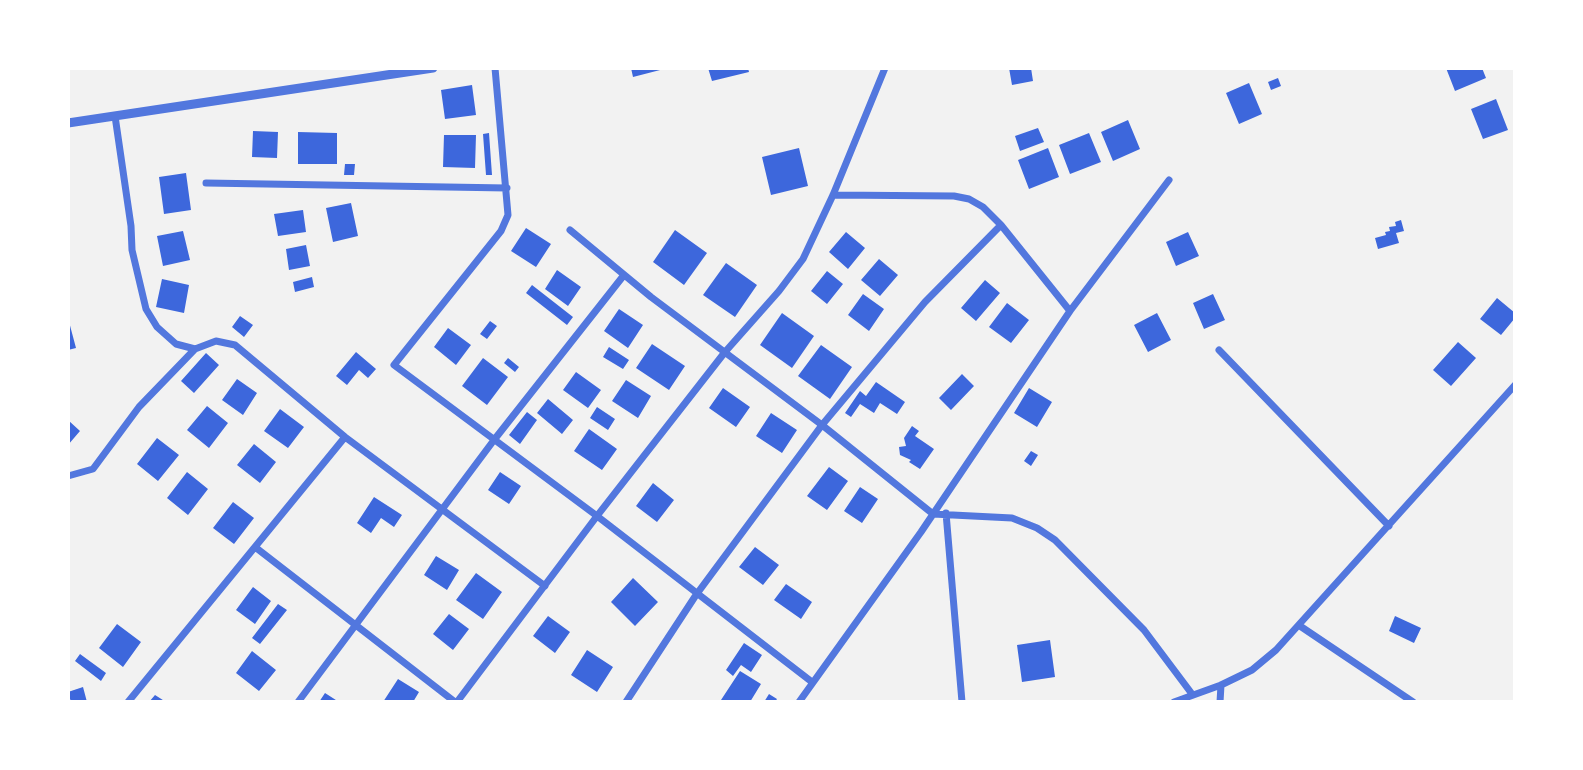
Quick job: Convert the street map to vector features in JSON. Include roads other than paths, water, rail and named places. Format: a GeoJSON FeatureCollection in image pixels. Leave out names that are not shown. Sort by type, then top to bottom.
{"type":"FeatureCollection","features":[{"type":"Feature","properties":{"kind":"street"},"geometry":{"type":"LineString","coordinates":[[68,123],[433,68]]}},
{"type":"Feature","properties":{"kind":"street"},"geometry":{"type":"LineString","coordinates":[[495,68],[508,215],[501,231],[394,365],[812,682]]}},
{"type":"Feature","properties":{"kind":"street"},"geometry":{"type":"LineString","coordinates":[[255,547],[456,702],[725,352],[803,259],[885,68]]}},
{"type":"Feature","properties":{"kind":"street"},"geometry":{"type":"LineString","coordinates":[[115,116],[132,250],[146,309],[157,327],[176,344],[195,349]]}},
{"type":"Feature","properties":{"kind":"street"},"geometry":{"type":"LineString","coordinates":[[799,702],[933,514],[1070,311],[1169,180]]}},
{"type":"Feature","properties":{"kind":"street"},"geometry":{"type":"LineString","coordinates":[[206,183],[507,188]]}},
{"type":"Feature","properties":{"kind":"street"},"geometry":{"type":"LineString","coordinates":[[833,195],[954,196],[969,199],[983,207],[1001,225],[1070,311]]}},
{"type":"Feature","properties":{"kind":"street"},"geometry":{"type":"LineString","coordinates":[[626,702],[696,595],[822,425],[925,302],[1001,225]]}},
{"type":"Feature","properties":{"kind":"street"},"geometry":{"type":"LineString","coordinates":[[570,230],[933,514],[1012,518],[1037,528],[1055,540],[1144,630],[1192,694]]}},
{"type":"Feature","properties":{"kind":"street"},"geometry":{"type":"LineString","coordinates":[[298,702],[494,440],[624,275]]}},
{"type":"Feature","properties":{"kind":"street"},"geometry":{"type":"LineString","coordinates":[[68,476],[93,469],[139,407],[195,349],[216,341],[235,345],[345,437],[545,586]]}},
{"type":"Feature","properties":{"kind":"street"},"geometry":{"type":"LineString","coordinates":[[1219,350],[1389,526]]}},
{"type":"Feature","properties":{"kind":"street"},"geometry":{"type":"LineString","coordinates":[[1174,702],[1252,670],[1300,626],[1515,385]]}},
{"type":"Feature","properties":{"kind":"street"},"geometry":{"type":"LineString","coordinates":[[128,702],[345,437]]}},
{"type":"Feature","properties":{"kind":"street"},"geometry":{"type":"LineString","coordinates":[[946,513],[962,702]]}},
{"type":"Feature","properties":{"kind":"street"},"geometry":{"type":"LineString","coordinates":[[1300,626],[1413,702]]}},
{"type":"Feature","properties":{"kind":"street"},"geometry":{"type":"LineString","coordinates":[[1220,702],[1221,685]]}}]}
